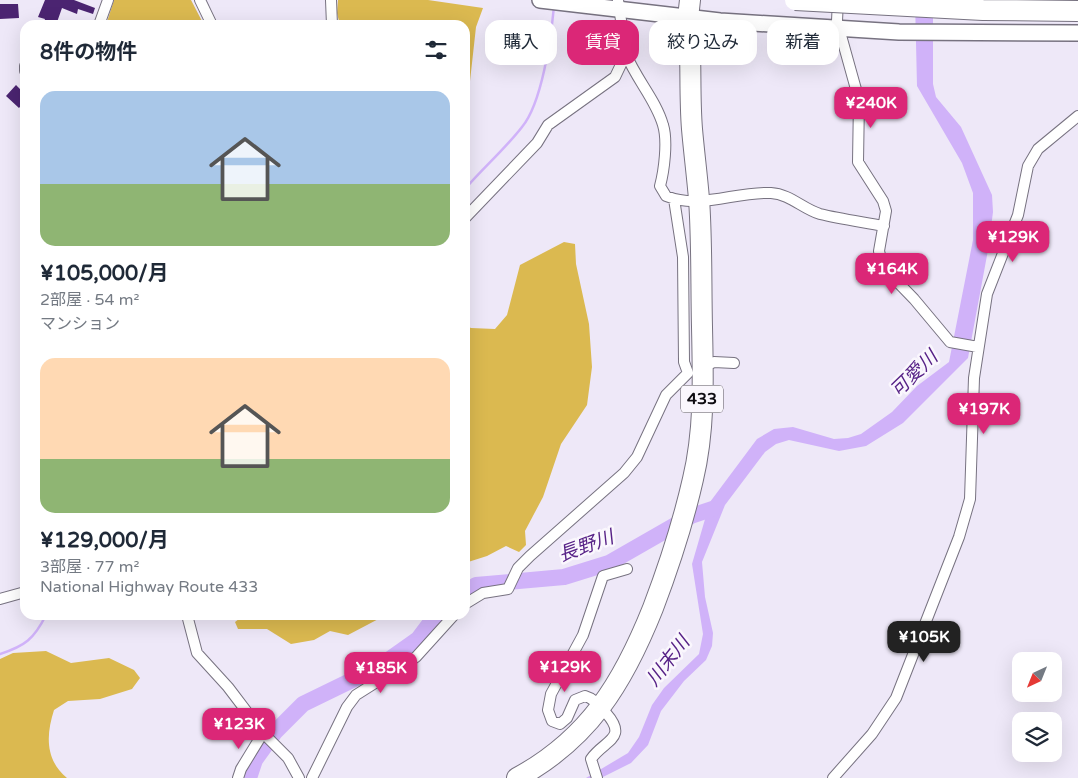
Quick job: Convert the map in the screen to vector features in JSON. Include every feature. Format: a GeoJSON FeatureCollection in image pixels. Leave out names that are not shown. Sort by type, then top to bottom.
{"type":"FeatureCollection","features":[{"type":"Feature","properties":{"kind":"highway"},"geometry":{"type":"LineString","coordinates":[[795,0],[983,10],[1078,11]]}},
{"type":"Feature","properties":{"kind":"highway","name":"433"},"geometry":{"type":"LineString","coordinates":[[517,778],[560,751],[583,730],[618,683],[640,640],[674,549],[694,478],[699,440],[695,370],[699,199],[692,127],[695,9]]}},
{"type":"Feature","properties":{"kind":"street"},"geometry":{"type":"LineString","coordinates":[[101,20],[108,0]]}},
{"type":"Feature","properties":{"kind":"street"},"geometry":{"type":"LineString","coordinates":[[200,0],[210,20]]}},
{"type":"Feature","properties":{"kind":"street"},"geometry":{"type":"LineString","coordinates":[[331,0],[332,20]]}},
{"type":"Feature","properties":{"kind":"street"},"geometry":{"type":"LineString","coordinates":[[540,0],[695,9],[778,20]]}},
{"type":"Feature","properties":{"kind":"street"},"geometry":{"type":"LineString","coordinates":[[837,20],[838,0]]}},
{"type":"Feature","properties":{"kind":"street"},"geometry":{"type":"LineString","coordinates":[[618,4],[621,20]]}},
{"type":"Feature","properties":{"kind":"street"},"geometry":{"type":"LineString","coordinates":[[974,346],[952,342],[883,267],[880,251],[886,206],[858,162],[859,100],[839,28],[899,32],[1078,33]]}},
{"type":"Feature","properties":{"kind":"street"},"geometry":{"type":"LineString","coordinates":[[470,213],[536,143],[548,125],[610,83],[620,65]]}},
{"type":"Feature","properties":{"kind":"street"},"geometry":{"type":"LineString","coordinates":[[630,65],[658,112],[664,127],[664,170],[660,186],[666,196],[674,200],[771,193],[786,196],[819,214],[884,226]]}},
{"type":"Feature","properties":{"kind":"street"},"geometry":{"type":"LineString","coordinates":[[833,778],[872,734],[896,698],[959,537],[970,499],[974,346],[987,294],[1018,215],[1028,166],[1038,149],[1078,116]]}},
{"type":"Feature","properties":{"kind":"street"},"geometry":{"type":"LineString","coordinates":[[674,200],[682,257],[684,362],[695,370]]}},
{"type":"Feature","properties":{"kind":"street"},"geometry":{"type":"LineString","coordinates":[[470,601],[483,593],[508,589],[518,568],[530,556],[624,473],[637,457],[666,395],[695,370],[714,362],[734,363]]}},
{"type":"Feature","properties":{"kind":"street"},"geometry":{"type":"LineString","coordinates":[[597,778],[591,759],[611,741],[616,731],[612,720],[592,698],[580,697],[572,705],[564,722],[560,724],[552,721],[548,710],[555,685],[583,635],[603,576],[627,569]]}},
{"type":"Feature","properties":{"kind":"street"},"geometry":{"type":"LineString","coordinates":[[0,598],[20,593]]}},
{"type":"Feature","properties":{"kind":"street"},"geometry":{"type":"LineString","coordinates":[[188,620],[197,653],[288,758],[298,778]]}},
{"type":"Feature","properties":{"kind":"street"},"geometry":{"type":"LineString","coordinates":[[312,778],[347,707],[356,695],[416,656],[449,620]]}},
{"type":"Feature","properties":{"kind":"street"},"geometry":{"type":"LineString","coordinates":[[238,778],[241,769],[269,737]]}},
{"type":"Feature","properties":{"kind":"shaded area"},"geometry":{"type":"Polygon","coordinates":[[[114,0],[191,0],[201,20],[108,20],[114,0]]]}},
{"type":"Feature","properties":{"kind":"shaded area"},"geometry":{"type":"Polygon","coordinates":[[[338,0],[428,0],[483,8],[476,27],[470,81],[470,20],[339,20],[338,0]]]}},
{"type":"Feature","properties":{"kind":"shaded area"},"geometry":{"type":"Polygon","coordinates":[[[915,0],[931,0],[933,18],[933,84],[936,97],[961,127],[992,195],[993,212],[988,250],[968,358],[903,423],[866,446],[839,451],[789,440],[776,444],[765,452],[725,505],[702,562],[705,597],[713,633],[712,646],[706,660],[684,681],[661,711],[648,745],[631,763],[601,778],[586,778],[628,753],[639,737],[652,705],[664,688],[699,654],[703,634],[692,564],[710,502],[757,439],[774,429],[793,427],[834,439],[848,438],[861,434],[892,412],[917,386],[949,362],[973,240],[973,193],[962,163],[917,86],[915,0]]]}},
{"type":"Feature","properties":{"kind":"shaded area"},"geometry":{"type":"Polygon","coordinates":[[[564,242],[575,244],[576,264],[589,324],[592,367],[587,405],[561,444],[543,497],[525,531],[526,545],[519,552],[506,546],[487,556],[470,561],[470,328],[495,329],[507,315],[520,265],[564,242]]]}},
{"type":"Feature","properties":{"kind":"shaded area"},"geometry":{"type":"Polygon","coordinates":[[[238,620],[376,620],[348,635],[330,631],[314,640],[291,644],[267,629],[238,629],[235,622],[238,620]]]}},
{"type":"Feature","properties":{"kind":"shaded area"},"geometry":{"type":"Polygon","coordinates":[[[46,651],[71,663],[109,658],[134,670],[140,678],[132,689],[100,699],[68,701],[54,710],[51,719],[49,747],[55,763],[67,778],[0,778],[0,659],[13,653],[46,651]]]}},
{"type":"Feature","properties":{"kind":"building"},"geometry":{"type":"Polygon","coordinates":[[[45,0],[74,0],[95,8],[93,14],[78,9],[77,14],[62,8],[58,20],[45,20],[38,17],[45,0]]]}},
{"type":"Feature","properties":{"kind":"building"},"geometry":{"type":"Polygon","coordinates":[[[0,4],[18,4],[19,18],[0,19],[0,4]]]}},
{"type":"Feature","properties":{"kind":"building"},"geometry":{"type":"Polygon","coordinates":[[[16,85],[20,89],[20,107],[19,108],[6,96],[16,85]]]}},
{"type":"Feature","properties":{"kind":"waterway"},"geometry":{"type":"LineString","coordinates":[[470,184],[522,127],[529,116],[544,70],[551,35],[554,6]]}},
{"type":"Feature","properties":{"kind":"waterway","name":"長野川"},"geometry":{"type":"LineString","coordinates":[[470,589],[476,585],[564,577],[609,563],[691,516],[712,509]]}},
{"type":"Feature","properties":{"kind":"waterway"},"geometry":{"type":"LineString","coordinates":[[0,654],[16,648],[28,640],[33,636],[43,620]]}},
{"type":"Feature","properties":{"kind":"waterway","name":"長野川"},"geometry":{"type":"LineString","coordinates":[[249,778],[255,760],[275,732],[303,704],[377,668],[418,639],[432,620]]}},
{"type":"Feature","properties":{"kind":"water label","name":"可愛川"},"geometry":{"type":"Point","coordinates":[914,374]}},
{"type":"Feature","properties":{"kind":"water label","name":"川末川"},"geometry":{"type":"Point","coordinates":[668,661]}}]}
